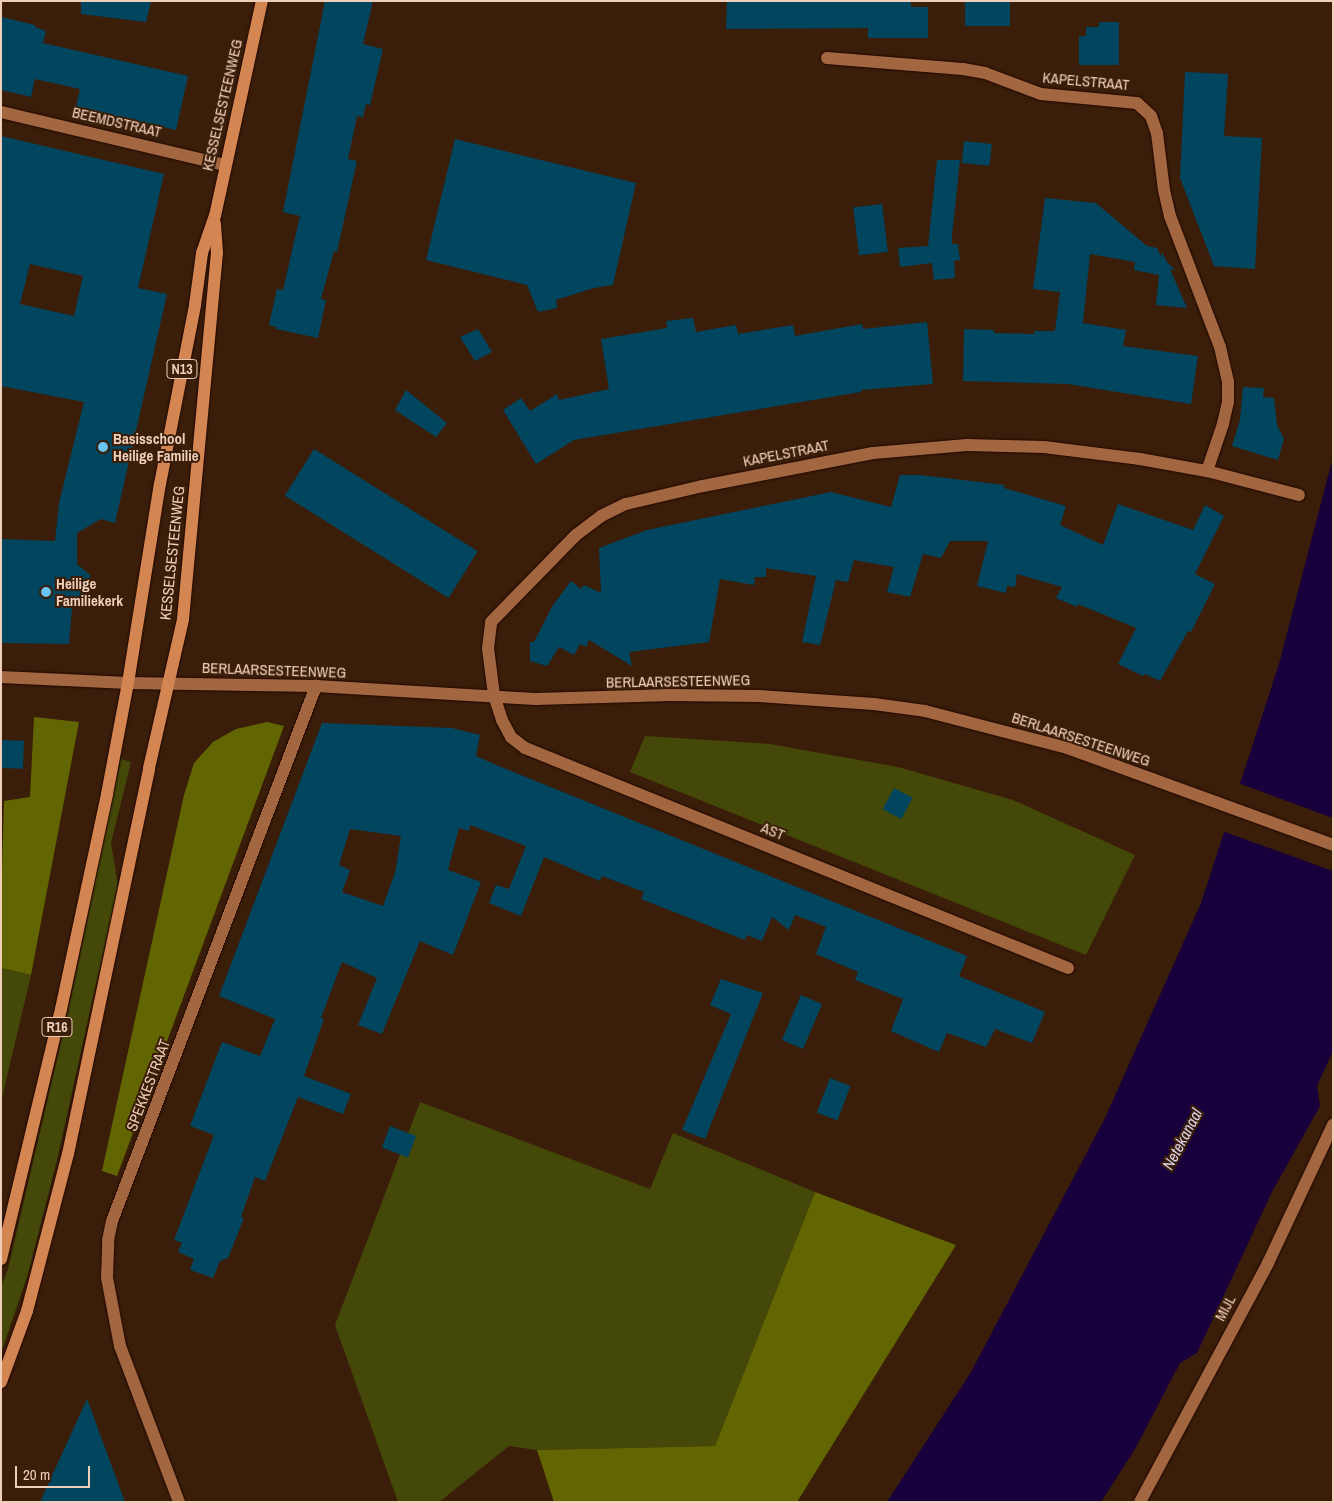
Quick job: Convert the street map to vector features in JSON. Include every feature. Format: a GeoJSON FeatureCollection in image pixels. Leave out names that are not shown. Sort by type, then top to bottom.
{"type":"FeatureCollection","features":[{"type":"Feature","properties":{"kind":"main road","name":"KESSELSESTEENWEG"},"geometry":{"type":"LineString","coordinates":[[128,683],[140,599],[195,305],[202,253],[214,216],[262,1]]}},
{"type":"Feature","properties":{"kind":"main road","name":"KESSELSESTEENWEG"},"geometry":{"type":"LineString","coordinates":[[169,684],[183,618],[195,494],[217,253],[214,216]]}},
{"type":"Feature","properties":{"kind":"main road","name":"R16"},"geometry":{"type":"LineString","coordinates":[[1,1259],[61,1010],[128,683]]}},
{"type":"Feature","properties":{"kind":"main road","name":"R16"},"geometry":{"type":"LineString","coordinates":[[1,1382],[28,1311],[68,1154],[149,768],[169,684]]}},
{"type":"Feature","properties":{"kind":"street","name":"KAPELSTRAAT"},"geometry":{"type":"LineString","coordinates":[[827,58],[963,69],[985,73],[1040,94],[1136,103],[1151,116],[1157,133],[1164,190],[1170,216],[1220,347],[1228,382],[1228,402],[1223,424],[1207,471]]}},
{"type":"Feature","properties":{"kind":"street","name":"BEEMDSTRAAT"},"geometry":{"type":"LineString","coordinates":[[1,112],[225,164]]}},
{"type":"Feature","properties":{"kind":"street","name":"KAPELSTRAAT"},"geometry":{"type":"LineString","coordinates":[[494,695],[488,648],[491,622],[576,535],[601,516],[626,504],[703,486],[873,454],[967,445],[1044,447],[1140,459],[1207,471],[1299,495]]}},
{"type":"Feature","properties":{"kind":"street","name":"BERLAARSESTEENWEG"},"geometry":{"type":"LineString","coordinates":[[1,677],[128,683],[316,686],[494,695],[536,699],[670,695],[759,696],[874,704],[925,710],[1067,748],[1333,845]]}},
{"type":"Feature","properties":{"kind":"street","name":"SPEKKESTRAAT"},"geometry":{"type":"LineString","coordinates":[[179,1502],[120,1346],[107,1278],[108,1240],[112,1221],[316,686]]}},
{"type":"Feature","properties":{"kind":"street","name":"AST"},"geometry":{"type":"LineString","coordinates":[[494,695],[502,720],[511,737],[525,748],[1068,968]]}},
{"type":"Feature","properties":{"kind":"street","name":"MIJL"},"geometry":{"type":"LineString","coordinates":[[1140,1502],[1268,1263],[1333,1126]]}},
{"type":"Feature","properties":{"kind":"shaded area"},"geometry":{"type":"Polygon","coordinates":[[[34,717],[79,722],[31,975],[1,968],[1,905],[4,801],[30,797],[34,717]]]}},
{"type":"Feature","properties":{"kind":"shaded area"},"geometry":{"type":"Polygon","coordinates":[[[267,722],[284,726],[117,1176],[102,1171],[184,795],[194,763],[213,742],[236,729],[267,722]]]}},
{"type":"Feature","properties":{"kind":"shaded area"},"geometry":{"type":"Polygon","coordinates":[[[645,736],[770,744],[898,767],[1013,800],[1135,855],[1086,955],[630,772],[645,736]]]}},
{"type":"Feature","properties":{"kind":"shaded area"},"geometry":{"type":"Polygon","coordinates":[[[121,759],[131,762],[111,843],[118,885],[57,1160],[28,1274],[1,1353],[1,1287],[8,1269],[69,1008],[121,759]]]}},
{"type":"Feature","properties":{"kind":"shaded area"},"geometry":{"type":"Polygon","coordinates":[[[1,968],[31,975],[1,1102],[1,968]]]}},
{"type":"Feature","properties":{"kind":"shaded area"},"geometry":{"type":"Polygon","coordinates":[[[420,1102],[650,1189],[673,1133],[815,1192],[715,1446],[537,1450],[509,1446],[439,1502],[398,1502],[335,1325],[420,1102]]]}},
{"type":"Feature","properties":{"kind":"shaded area"},"geometry":{"type":"Polygon","coordinates":[[[815,1192],[956,1245],[797,1502],[554,1502],[537,1450],[715,1446],[815,1192]]]}},
{"type":"Feature","properties":{"kind":"water","name":"Netekanaal"},"geometry":{"type":"Polygon","coordinates":[[[1333,457],[1333,1051],[1317,1086],[1320,1106],[1272,1192],[1197,1353],[1180,1363],[1135,1449],[1101,1502],[887,1502],[971,1372],[1105,1118],[1201,903],[1279,664],[1333,457]]]}},
{"type":"Feature","properties":{"kind":"pier"},"geometry":{"type":"Polygon","coordinates":[[[1238,783],[1333,818],[1333,871],[1222,831],[1238,783]]]}},
{"type":"Feature","properties":{"kind":"building"},"geometry":{"type":"Polygon","coordinates":[[[81,1],[151,1],[146,22],[81,14],[81,1]]]}},
{"type":"Feature","properties":{"kind":"building"},"geometry":{"type":"Polygon","coordinates":[[[325,1],[373,1],[363,44],[383,49],[370,105],[366,104],[363,117],[357,116],[348,159],[357,161],[337,252],[334,251],[321,299],[326,300],[318,338],[276,329],[276,327],[269,325],[277,289],[283,290],[300,216],[283,212],[325,1]]]}},
{"type":"Feature","properties":{"kind":"building"},"geometry":{"type":"Polygon","coordinates":[[[727,1],[911,1],[911,7],[928,7],[928,38],[868,38],[868,28],[726,29],[727,1]]]}},
{"type":"Feature","properties":{"kind":"building"},"geometry":{"type":"Polygon","coordinates":[[[965,1],[1010,1],[1010,26],[965,26],[965,1]]]}},
{"type":"Feature","properties":{"kind":"building"},"geometry":{"type":"Polygon","coordinates":[[[1,17],[35,25],[35,27],[46,31],[43,43],[188,76],[176,130],[76,107],[80,89],[35,79],[31,97],[1,90],[1,17]]]}},
{"type":"Feature","properties":{"kind":"building"},"geometry":{"type":"Polygon","coordinates":[[[1099,22],[1119,22],[1119,65],[1079,65],[1079,36],[1086,36],[1086,27],[1099,27],[1099,22]]]}},
{"type":"Feature","properties":{"kind":"building"},"geometry":{"type":"Polygon","coordinates":[[[1185,72],[1228,74],[1224,136],[1262,138],[1255,269],[1214,266],[1180,178],[1185,72]]]}},
{"type":"Feature","properties":{"kind":"building"},"geometry":{"type":"Polygon","coordinates":[[[1,136],[164,174],[138,288],[167,294],[115,523],[101,519],[77,533],[77,564],[90,575],[92,588],[86,600],[72,609],[69,644],[1,643],[1,539],[55,541],[59,503],[84,402],[1,386],[1,136]],[[30,264],[20,304],[74,316],[83,276],[30,264]]]}},
{"type":"Feature","properties":{"kind":"building"},"geometry":{"type":"Polygon","coordinates":[[[455,139],[636,183],[613,285],[594,288],[556,300],[557,308],[538,312],[527,285],[426,260],[455,139]]]}},
{"type":"Feature","properties":{"kind":"building"},"geometry":{"type":"Polygon","coordinates":[[[964,141],[992,144],[990,166],[962,163],[964,141]]]}},
{"type":"Feature","properties":{"kind":"building"},"geometry":{"type":"Polygon","coordinates":[[[937,160],[960,160],[952,244],[958,244],[960,260],[954,261],[955,278],[934,280],[932,263],[900,267],[898,248],[928,246],[937,160]]]}},
{"type":"Feature","properties":{"kind":"building"},"geometry":{"type":"Polygon","coordinates":[[[1045,198],[1096,203],[1147,246],[1157,248],[1161,257],[1162,252],[1167,262],[1176,271],[1170,269],[1187,308],[1156,305],[1159,275],[1134,270],[1135,262],[1090,254],[1083,323],[1126,330],[1123,346],[1198,356],[1191,404],[1068,384],[963,381],[964,329],[994,330],[994,333],[1035,334],[1034,331],[1055,331],[1060,292],[1033,289],[1045,198]]]}},
{"type":"Feature","properties":{"kind":"building"},"geometry":{"type":"Polygon","coordinates":[[[882,204],[888,252],[859,255],[853,208],[882,204]]]}},
{"type":"Feature","properties":{"kind":"building"},"geometry":{"type":"Polygon","coordinates":[[[693,318],[696,332],[736,325],[738,334],[793,325],[795,336],[862,324],[863,329],[927,322],[933,384],[861,390],[861,392],[574,440],[536,464],[503,410],[521,398],[530,411],[557,394],[559,400],[609,389],[601,339],[667,328],[666,321],[693,318]]]}},
{"type":"Feature","properties":{"kind":"building"},"geometry":{"type":"Polygon","coordinates":[[[478,329],[492,352],[475,361],[460,337],[478,329]]]}},
{"type":"Feature","properties":{"kind":"building"},"geometry":{"type":"Polygon","coordinates":[[[1243,387],[1264,388],[1263,397],[1274,398],[1277,425],[1284,439],[1278,460],[1232,446],[1240,420],[1243,387]]]}},
{"type":"Feature","properties":{"kind":"building"},"geometry":{"type":"Polygon","coordinates":[[[406,390],[447,423],[436,437],[395,410],[406,390]]]}},
{"type":"Feature","properties":{"kind":"building"},"geometry":{"type":"Polygon","coordinates":[[[314,449],[478,551],[449,598],[285,496],[314,449]]]}},
{"type":"Feature","properties":{"kind":"building"},"geometry":{"type":"Polygon","coordinates":[[[900,475],[920,475],[1005,485],[1004,488],[1066,506],[1060,525],[1103,545],[1118,504],[1193,530],[1205,505],[1224,516],[1195,574],[1215,584],[1191,632],[1188,631],[1160,681],[1145,674],[1143,676],[1118,664],[1136,628],[1078,604],[1077,607],[1056,598],[1062,587],[1017,574],[1015,587],[1007,586],[1006,593],[977,586],[988,541],[950,541],[941,558],[923,554],[910,597],[887,592],[894,567],[854,560],[848,582],[836,580],[820,645],[802,642],[816,576],[766,568],[766,577],[755,577],[754,585],[720,579],[709,642],[629,652],[632,666],[589,640],[586,647],[580,644],[574,655],[559,647],[547,666],[530,661],[530,642],[534,642],[553,605],[571,581],[581,589],[584,585],[601,593],[599,548],[647,530],[831,492],[891,507],[900,475]]]}},
{"type":"Feature","properties":{"kind":"building"},"geometry":{"type":"Polygon","coordinates":[[[322,723],[452,728],[480,735],[476,756],[967,956],[959,976],[1045,1012],[1032,1043],[995,1029],[986,1047],[947,1033],[939,1052],[891,1031],[903,999],[855,980],[858,972],[816,954],[826,927],[795,915],[789,930],[772,917],[762,941],[747,935],[745,940],[641,899],[644,892],[602,876],[600,881],[544,857],[521,916],[489,903],[496,885],[509,889],[526,846],[470,825],[469,831],[459,828],[448,870],[481,882],[453,955],[420,941],[382,1034],[358,1025],[377,978],[342,962],[321,1018],[324,1019],[304,1076],[351,1094],[343,1114],[298,1097],[265,1181],[255,1177],[241,1217],[244,1218],[228,1258],[220,1261],[213,1278],[190,1270],[194,1259],[178,1252],[182,1243],[174,1240],[214,1135],[190,1126],[222,1042],[260,1056],[275,1019],[219,996],[322,723]],[[350,829],[339,865],[350,870],[342,892],[383,906],[395,873],[401,836],[350,829]]]}},
{"type":"Feature","properties":{"kind":"building"},"geometry":{"type":"Polygon","coordinates":[[[1,740],[24,741],[23,769],[1,768],[1,740]]]}},
{"type":"Feature","properties":{"kind":"building"},"geometry":{"type":"Polygon","coordinates":[[[894,788],[913,798],[901,819],[883,809],[894,788]]]}},
{"type":"Feature","properties":{"kind":"building"},"geometry":{"type":"Polygon","coordinates":[[[721,979],[763,993],[705,1139],[682,1130],[731,1014],[710,1005],[721,979]]]}},
{"type":"Feature","properties":{"kind":"building"},"geometry":{"type":"Polygon","coordinates":[[[801,995],[822,1004],[803,1049],[782,1040],[801,995]]]}},
{"type":"Feature","properties":{"kind":"building"},"geometry":{"type":"Polygon","coordinates":[[[830,1078],[851,1086],[837,1120],[817,1113],[830,1078]]]}},
{"type":"Feature","properties":{"kind":"building"},"geometry":{"type":"Polygon","coordinates":[[[390,1126],[416,1136],[408,1158],[382,1147],[390,1126]]]}},
{"type":"Feature","properties":{"kind":"building"},"geometry":{"type":"Polygon","coordinates":[[[87,1399],[125,1502],[40,1502],[87,1399]]]}},
{"type":"Feature","properties":{"kind":"place","name":"Basisschool Heilige Familie"},"geometry":{"type":"Point","coordinates":[103,447]}},
{"type":"Feature","properties":{"kind":"place","name":"Heilige Familiekerk"},"geometry":{"type":"Point","coordinates":[46,592]}}]}
